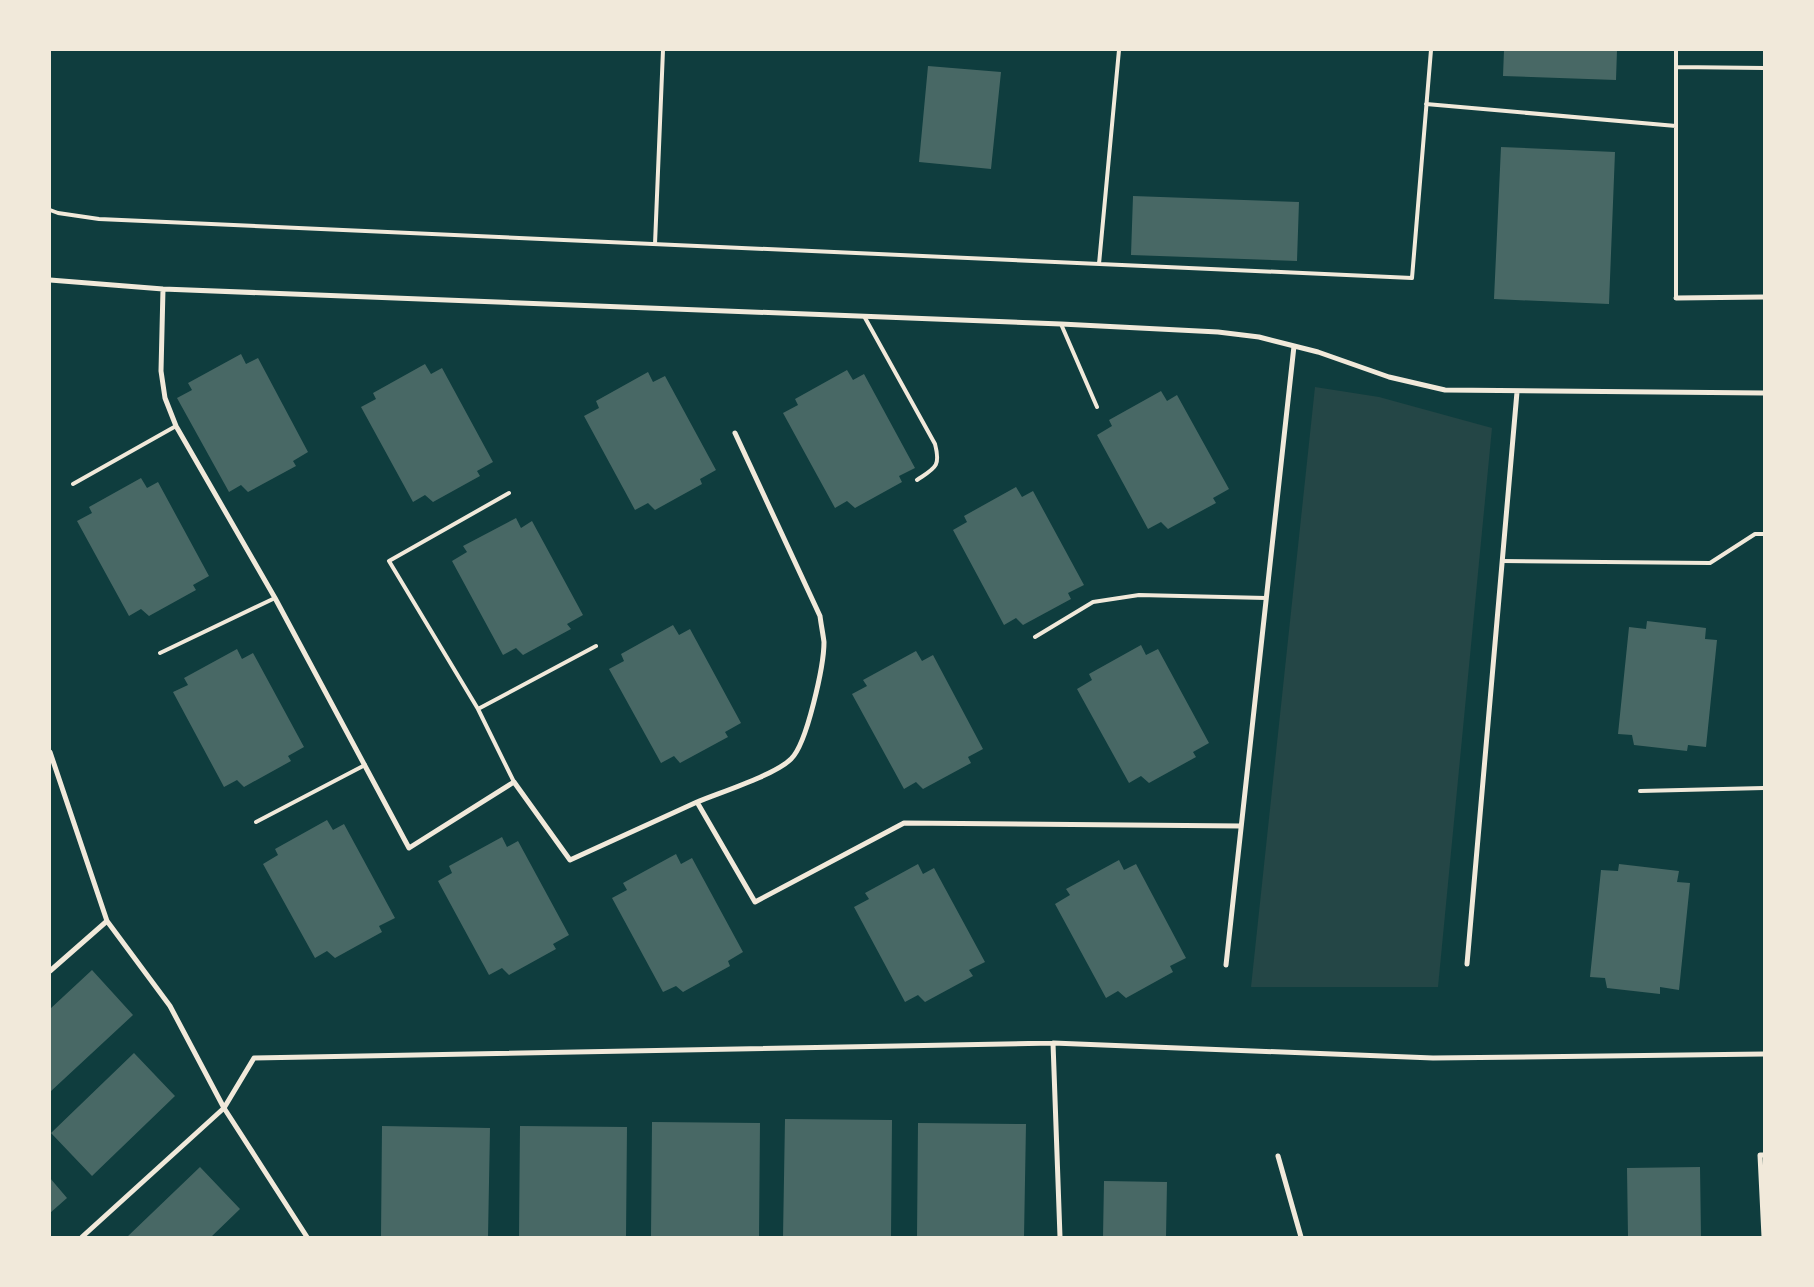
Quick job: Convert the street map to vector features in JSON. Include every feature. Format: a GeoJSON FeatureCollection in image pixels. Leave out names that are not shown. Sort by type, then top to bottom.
{"type":"FeatureCollection","features":[{"type":"Feature","properties":{"kind":"street"},"geometry":{"type":"LineString","coordinates":[[50,280],[162,289],[864,316],[1218,332],[1259,337],[1318,352],[1389,377],[1445,390],[1764,393]]}},
{"type":"Feature","properties":{"kind":"street"},"geometry":{"type":"LineString","coordinates":[[162,289],[161,371],[165,398],[176,426],[275,598],[409,848],[514,782],[570,860],[697,802],[770,772],[791,760],[801,746],[820,675],[824,642],[820,616],[735,433]]}},
{"type":"Feature","properties":{"kind":"street"},"geometry":{"type":"LineString","coordinates":[[1676,298],[1764,298]]}},
{"type":"Feature","properties":{"kind":"street"},"geometry":{"type":"LineString","coordinates":[[1226,966],[1294,346]]}},
{"type":"Feature","properties":{"kind":"street"},"geometry":{"type":"LineString","coordinates":[[1468,964],[1517,392]]}},
{"type":"Feature","properties":{"kind":"street"},"geometry":{"type":"LineString","coordinates":[[50,752],[108,921],[170,1006],[224,1108],[307,1237]]}},
{"type":"Feature","properties":{"kind":"street"},"geometry":{"type":"LineString","coordinates":[[50,761],[54,766]]}},
{"type":"Feature","properties":{"kind":"street"},"geometry":{"type":"LineString","coordinates":[[697,802],[755,902],[904,823],[1241,826]]}},
{"type":"Feature","properties":{"kind":"street"},"geometry":{"type":"LineString","coordinates":[[50,971],[108,921]]}},
{"type":"Feature","properties":{"kind":"street"},"geometry":{"type":"LineString","coordinates":[[1052,1043],[1060,1237]]}},
{"type":"Feature","properties":{"kind":"street"},"geometry":{"type":"LineString","coordinates":[[82,1237],[224,1108],[254,1058],[1052,1043],[1433,1058],[1764,1054]]}},
{"type":"Feature","properties":{"kind":"street"},"geometry":{"type":"LineString","coordinates":[[1764,1155],[1760,1155],[1764,1237]]}},
{"type":"Feature","properties":{"kind":"street"},"geometry":{"type":"LineString","coordinates":[[1278,1156],[1301,1237]]}},
{"type":"Feature","properties":{"kind":"lane"},"geometry":{"type":"LineString","coordinates":[[656,244],[663,50]]}},
{"type":"Feature","properties":{"kind":"lane"},"geometry":{"type":"LineString","coordinates":[[1099,264],[1119,50]]}},
{"type":"Feature","properties":{"kind":"lane"},"geometry":{"type":"LineString","coordinates":[[50,210],[58,213],[99,219],[1412,278],[1431,50]]}},
{"type":"Feature","properties":{"kind":"lane"},"geometry":{"type":"LineString","coordinates":[[1676,50],[1676,298]]}},
{"type":"Feature","properties":{"kind":"lane"},"geometry":{"type":"LineString","coordinates":[[1676,67],[1764,68]]}},
{"type":"Feature","properties":{"kind":"lane"},"geometry":{"type":"LineString","coordinates":[[1426,104],[1676,126]]}},
{"type":"Feature","properties":{"kind":"lane"},"geometry":{"type":"LineString","coordinates":[[864,316],[935,444],[939,458],[934,468],[917,480]]}},
{"type":"Feature","properties":{"kind":"lane"},"geometry":{"type":"LineString","coordinates":[[1060,324],[1097,407]]}},
{"type":"Feature","properties":{"kind":"lane"},"geometry":{"type":"LineString","coordinates":[[74,484],[176,426]]}},
{"type":"Feature","properties":{"kind":"lane"},"geometry":{"type":"LineString","coordinates":[[509,493],[389,561],[478,709],[514,782]]}},
{"type":"Feature","properties":{"kind":"lane"},"geometry":{"type":"LineString","coordinates":[[1502,562],[1710,563],[1755,534],[1764,534]]}},
{"type":"Feature","properties":{"kind":"lane"},"geometry":{"type":"LineString","coordinates":[[1035,637],[1093,602],[1139,595],[1266,598]]}},
{"type":"Feature","properties":{"kind":"lane"},"geometry":{"type":"LineString","coordinates":[[160,653],[275,598]]}},
{"type":"Feature","properties":{"kind":"lane"},"geometry":{"type":"LineString","coordinates":[[478,709],[596,646]]}},
{"type":"Feature","properties":{"kind":"lane"},"geometry":{"type":"LineString","coordinates":[[256,822],[365,764]]}},
{"type":"Feature","properties":{"kind":"lane"},"geometry":{"type":"LineString","coordinates":[[1640,791],[1764,788]]}},
{"type":"Feature","properties":{"kind":"shaded area"},"geometry":{"type":"Polygon","coordinates":[[[1315,387],[1379,397],[1492,428],[1438,987],[1251,987],[1315,387]]]}},
{"type":"Feature","properties":{"kind":"building"},"geometry":{"type":"Polygon","coordinates":[[[1504,50],[1617,50],[1616,80],[1503,76],[1504,50]]]}},
{"type":"Feature","properties":{"kind":"building"},"geometry":{"type":"Polygon","coordinates":[[[928,66],[1001,72],[991,169],[919,162],[928,66]]]}},
{"type":"Feature","properties":{"kind":"building"},"geometry":{"type":"Polygon","coordinates":[[[1501,147],[1615,152],[1609,304],[1494,299],[1501,147]]]}},
{"type":"Feature","properties":{"kind":"building"},"geometry":{"type":"Polygon","coordinates":[[[1133,196],[1299,202],[1297,261],[1131,255],[1133,196]]]}},
{"type":"Feature","properties":{"kind":"building"},"geometry":{"type":"Polygon","coordinates":[[[241,354],[246,364],[258,358],[308,452],[293,461],[296,466],[248,492],[241,485],[229,492],[177,398],[192,390],[188,383],[241,354]]]}},
{"type":"Feature","properties":{"kind":"building"},"geometry":{"type":"Polygon","coordinates":[[[425,364],[431,374],[442,368],[493,462],[477,471],[480,476],[433,502],[425,495],[413,502],[361,407],[376,399],[373,393],[425,364]]]}},
{"type":"Feature","properties":{"kind":"building"},"geometry":{"type":"Polygon","coordinates":[[[847,370],[853,380],[864,374],[915,468],[899,476],[902,482],[855,508],[847,501],[835,508],[783,413],[798,405],[795,399],[847,370]]]}},
{"type":"Feature","properties":{"kind":"building"},"geometry":{"type":"Polygon","coordinates":[[[648,372],[653,382],[665,376],[716,470],[700,479],[702,484],[655,510],[648,503],[635,510],[584,416],[599,408],[596,401],[648,372]]]}},
{"type":"Feature","properties":{"kind":"building"},"geometry":{"type":"Polygon","coordinates":[[[1161,391],[1167,401],[1177,395],[1229,489],[1213,498],[1216,503],[1168,529],[1161,522],[1148,529],[1097,435],[1112,426],[1109,420],[1161,391]]]}},
{"type":"Feature","properties":{"kind":"building"},"geometry":{"type":"Polygon","coordinates":[[[141,478],[147,488],[158,482],[209,576],[193,585],[196,590],[149,616],[141,609],[129,616],[77,521],[92,513],[89,507],[141,478]]]}},
{"type":"Feature","properties":{"kind":"building"},"geometry":{"type":"Polygon","coordinates":[[[1016,487],[1022,497],[1033,491],[1084,585],[1068,593],[1071,599],[1023,625],[1016,618],[1004,625],[953,530],[967,522],[964,516],[1016,487]]]}},
{"type":"Feature","properties":{"kind":"building"},"geometry":{"type":"Polygon","coordinates":[[[516,518],[521,528],[532,521],[583,615],[567,624],[571,629],[523,655],[516,648],[503,655],[452,561],[467,552],[463,546],[516,518]]]}},
{"type":"Feature","properties":{"kind":"building"},"geometry":{"type":"Polygon","coordinates":[[[1647,621],[1706,628],[1705,639],[1717,640],[1706,747],[1688,745],[1687,751],[1634,745],[1632,735],[1618,734],[1629,627],[1646,629],[1647,621]]]}},
{"type":"Feature","properties":{"kind":"building"},"geometry":{"type":"Polygon","coordinates":[[[673,625],[679,635],[690,629],[741,723],[725,732],[728,737],[680,763],[674,756],[661,763],[609,669],[624,661],[621,654],[673,625]]]}},
{"type":"Feature","properties":{"kind":"building"},"geometry":{"type":"Polygon","coordinates":[[[1141,645],[1146,655],[1158,649],[1209,743],[1193,752],[1196,757],[1149,783],[1141,776],[1129,783],[1077,689],[1092,680],[1089,674],[1141,645]]]}},
{"type":"Feature","properties":{"kind":"building"},"geometry":{"type":"Polygon","coordinates":[[[237,649],[242,659],[253,653],[304,747],[288,756],[291,761],[244,787],[237,780],[224,787],[173,692],[188,685],[184,678],[237,649]]]}},
{"type":"Feature","properties":{"kind":"building"},"geometry":{"type":"Polygon","coordinates":[[[916,651],[922,661],[933,655],[983,749],[968,757],[971,763],[923,789],[916,782],[904,789],[852,694],[867,686],[863,680],[916,651]]]}},
{"type":"Feature","properties":{"kind":"building"},"geometry":{"type":"Polygon","coordinates":[[[327,820],[333,830],[344,824],[395,918],[379,926],[382,932],[335,958],[327,951],[315,958],[263,864],[278,855],[275,849],[327,820]]]}},
{"type":"Feature","properties":{"kind":"building"},"geometry":{"type":"Polygon","coordinates":[[[502,837],[507,847],[518,841],[569,935],[553,944],[556,949],[509,975],[502,968],[489,975],[438,881],[452,873],[449,866],[502,837]]]}},
{"type":"Feature","properties":{"kind":"building"},"geometry":{"type":"Polygon","coordinates":[[[676,854],[681,864],[692,858],[743,952],[728,961],[730,966],[683,992],[676,986],[663,992],[612,898],[627,890],[623,883],[676,854]]]}},
{"type":"Feature","properties":{"kind":"building"},"geometry":{"type":"Polygon","coordinates":[[[1119,860],[1124,870],[1136,864],[1186,958],[1170,966],[1173,972],[1126,998],[1118,991],[1106,998],[1055,904],[1070,895],[1066,889],[1119,860]]]}},
{"type":"Feature","properties":{"kind":"building"},"geometry":{"type":"Polygon","coordinates":[[[918,864],[923,874],[934,868],[985,962],[969,970],[973,976],[925,1002],[918,995],[905,1002],[854,907],[869,899],[865,893],[918,864]]]}},
{"type":"Feature","properties":{"kind":"building"},"geometry":{"type":"Polygon","coordinates":[[[1619,864],[1679,871],[1677,882],[1690,883],[1679,990],[1660,987],[1660,994],[1607,988],[1605,978],[1590,977],[1601,870],[1618,871],[1619,864]]]}},
{"type":"Feature","properties":{"kind":"building"},"geometry":{"type":"Polygon","coordinates":[[[92,970],[133,1015],[50,1092],[50,1009],[92,970]]]}},
{"type":"Feature","properties":{"kind":"building"},"geometry":{"type":"Polygon","coordinates":[[[134,1053],[175,1096],[92,1176],[51,1133],[134,1053]]]}},
{"type":"Feature","properties":{"kind":"building"},"geometry":{"type":"Polygon","coordinates":[[[785,1119],[892,1120],[891,1237],[783,1237],[785,1119]]]}},
{"type":"Feature","properties":{"kind":"building"},"geometry":{"type":"Polygon","coordinates":[[[652,1122],[760,1123],[759,1237],[651,1237],[652,1122]]]}},
{"type":"Feature","properties":{"kind":"building"},"geometry":{"type":"Polygon","coordinates":[[[918,1123],[1026,1124],[1024,1237],[917,1237],[918,1123]]]}},
{"type":"Feature","properties":{"kind":"building"},"geometry":{"type":"Polygon","coordinates":[[[382,1126],[490,1128],[488,1237],[381,1237],[382,1126]]]}},
{"type":"Feature","properties":{"kind":"building"},"geometry":{"type":"Polygon","coordinates":[[[520,1126],[627,1127],[626,1237],[519,1237],[520,1126]]]}},
{"type":"Feature","properties":{"kind":"building"},"geometry":{"type":"Polygon","coordinates":[[[200,1167],[240,1209],[211,1237],[127,1237],[200,1167]]]}},
{"type":"Feature","properties":{"kind":"building"},"geometry":{"type":"Polygon","coordinates":[[[1700,1167],[1701,1237],[1628,1237],[1627,1168],[1700,1167]]]}},
{"type":"Feature","properties":{"kind":"building"},"geometry":{"type":"Polygon","coordinates":[[[50,1178],[67,1198],[50,1213],[50,1178]]]}},
{"type":"Feature","properties":{"kind":"building"},"geometry":{"type":"Polygon","coordinates":[[[1104,1181],[1167,1182],[1166,1237],[1103,1237],[1104,1181]]]}}]}
